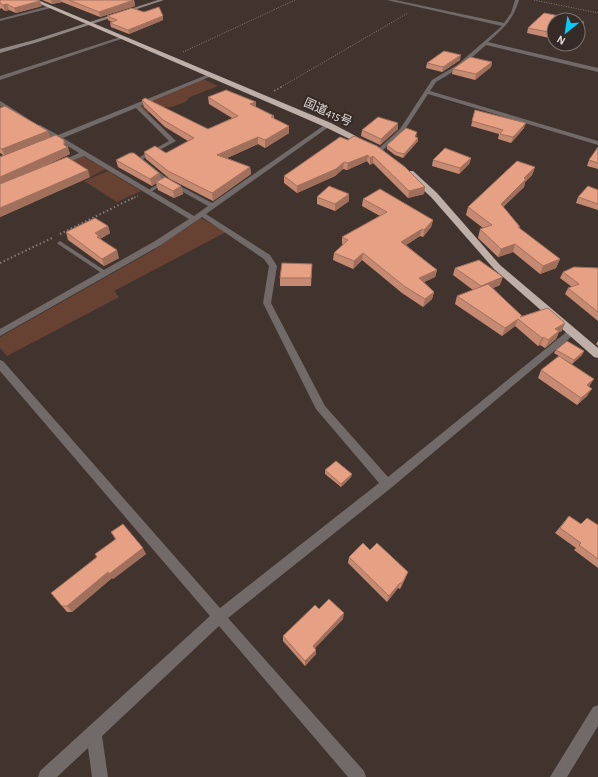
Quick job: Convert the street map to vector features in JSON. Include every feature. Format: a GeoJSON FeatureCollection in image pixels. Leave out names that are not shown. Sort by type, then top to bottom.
{"type":"FeatureCollection","features":[{"type":"Feature","properties":{"kind":"highway","name":"国道415号"},"geometry":{"type":"LineString","coordinates":[[34,0],[328,125],[383,152]]}},
{"type":"Feature","properties":{"kind":"highway"},"geometry":{"type":"LineString","coordinates":[[402,166],[434,195],[456,222],[497,267],[598,354]]}},
{"type":"Feature","properties":{"kind":"street"},"geometry":{"type":"LineString","coordinates":[[0,51],[90,24],[162,0]]}},
{"type":"Feature","properties":{"kind":"street"},"geometry":{"type":"LineString","coordinates":[[389,0],[505,25]]}},
{"type":"Feature","properties":{"kind":"street"},"geometry":{"type":"LineString","coordinates":[[383,152],[402,130],[434,81],[459,66],[505,25],[513,13],[517,0]]}},
{"type":"Feature","properties":{"kind":"street"},"geometry":{"type":"LineString","coordinates":[[0,20],[49,7]]}},
{"type":"Feature","properties":{"kind":"street"},"geometry":{"type":"LineString","coordinates":[[0,78],[122,38]]}},
{"type":"Feature","properties":{"kind":"street"},"geometry":{"type":"LineString","coordinates":[[485,43],[598,70]]}},
{"type":"Feature","properties":{"kind":"street"},"geometry":{"type":"LineString","coordinates":[[44,144],[211,75]]}},
{"type":"Feature","properties":{"kind":"street"},"geometry":{"type":"LineString","coordinates":[[426,92],[598,143]]}},
{"type":"Feature","properties":{"kind":"street"},"geometry":{"type":"LineString","coordinates":[[0,103],[147,192],[198,216],[267,257],[273,266],[267,303],[321,409],[387,484]]}},
{"type":"Feature","properties":{"kind":"street"},"geometry":{"type":"LineString","coordinates":[[137,106],[173,141],[139,159],[167,181],[213,206]]}},
{"type":"Feature","properties":{"kind":"street"},"geometry":{"type":"LineString","coordinates":[[0,333],[158,243],[328,125]]}},
{"type":"Feature","properties":{"kind":"street"},"geometry":{"type":"LineString","coordinates":[[49,169],[84,154]]}},
{"type":"Feature","properties":{"kind":"street"},"geometry":{"type":"LineString","coordinates":[[46,777],[220,616],[387,484],[572,332]]}},
{"type":"Feature","properties":{"kind":"street"},"geometry":{"type":"LineString","coordinates":[[0,364],[358,777]]}},
{"type":"Feature","properties":{"kind":"street"},"geometry":{"type":"LineString","coordinates":[[558,777],[598,712]]}},
{"type":"Feature","properties":{"kind":"street"},"geometry":{"type":"LineString","coordinates":[[94,734],[100,777]]}},
{"type":"Feature","properties":{"kind":"lane"},"geometry":{"type":"LineString","coordinates":[[147,192],[167,181]]}},
{"type":"Feature","properties":{"kind":"lane"},"geometry":{"type":"LineString","coordinates":[[60,243],[105,274]]}},
{"type":"Feature","properties":{"kind":"path"},"geometry":{"type":"LineString","coordinates":[[170,58],[295,0]]}},
{"type":"Feature","properties":{"kind":"path"},"geometry":{"type":"LineString","coordinates":[[534,0],[598,12]]}},
{"type":"Feature","properties":{"kind":"path"},"geometry":{"type":"LineString","coordinates":[[263,98],[419,6]]}},
{"type":"Feature","properties":{"kind":"path"},"geometry":{"type":"LineString","coordinates":[[0,263],[147,192]]}},
{"type":"Feature","properties":{"kind":"shaded area"},"geometry":{"type":"Polygon","coordinates":[[[203,79],[218,86],[190,97],[185,102],[172,107],[166,107],[152,113],[147,113],[139,106],[203,79]]]}},
{"type":"Feature","properties":{"kind":"shaded area"},"geometry":{"type":"Polygon","coordinates":[[[83,156],[106,169],[90,177],[68,163],[83,156]]]}},
{"type":"Feature","properties":{"kind":"shaded area"},"geometry":{"type":"Polygon","coordinates":[[[108,171],[141,191],[117,202],[84,181],[108,171]]]}},
{"type":"Feature","properties":{"kind":"shaded area"},"geometry":{"type":"Polygon","coordinates":[[[201,218],[226,232],[114,291],[119,297],[7,356],[0,348],[0,337],[154,250],[201,218]]]}},
{"type":"Feature","properties":{"kind":"building"},"geometry":{"type":"Polygon","coordinates":[[[0,0],[40,1],[14,8],[7,4],[3,5],[0,3],[0,0]]]}},
{"type":"Feature","properties":{"kind":"building"},"geometry":{"type":"Polygon","coordinates":[[[69,0],[134,0],[99,12],[69,0]]]}},
{"type":"Feature","properties":{"kind":"building"},"geometry":{"type":"Polygon","coordinates":[[[159,7],[163,16],[128,30],[110,23],[117,20],[107,16],[132,8],[144,12],[159,7]]]}},
{"type":"Feature","properties":{"kind":"building"},"geometry":{"type":"Polygon","coordinates":[[[544,13],[546,13],[546,31],[528,28],[544,13]]]}},
{"type":"Feature","properties":{"kind":"building"},"geometry":{"type":"Polygon","coordinates":[[[444,51],[461,55],[443,67],[427,63],[444,51]]]}},
{"type":"Feature","properties":{"kind":"building"},"geometry":{"type":"Polygon","coordinates":[[[470,57],[492,62],[476,74],[453,69],[470,57]]]}},
{"type":"Feature","properties":{"kind":"building"},"geometry":{"type":"Polygon","coordinates":[[[226,90],[256,102],[250,104],[274,116],[271,117],[289,126],[265,140],[258,137],[217,155],[250,167],[212,193],[168,171],[144,152],[155,146],[166,153],[194,138],[163,120],[142,100],[145,98],[208,129],[238,116],[208,97],[226,90]]]}},
{"type":"Feature","properties":{"kind":"building"},"geometry":{"type":"Polygon","coordinates":[[[5,106],[48,131],[2,149],[0,148],[0,108],[5,106]]]}},
{"type":"Feature","properties":{"kind":"building"},"geometry":{"type":"Polygon","coordinates":[[[475,110],[526,123],[513,137],[500,134],[503,130],[472,121],[475,110]]]}},
{"type":"Feature","properties":{"kind":"building"},"geometry":{"type":"Polygon","coordinates":[[[378,117],[398,123],[381,139],[362,130],[378,117]]]}},
{"type":"Feature","properties":{"kind":"building"},"geometry":{"type":"Polygon","coordinates":[[[406,128],[417,132],[415,137],[418,138],[404,154],[396,152],[387,145],[406,128]]]}},
{"type":"Feature","properties":{"kind":"building"},"geometry":{"type":"Polygon","coordinates":[[[56,135],[64,140],[64,145],[68,147],[0,177],[0,157],[56,135]]]}},
{"type":"Feature","properties":{"kind":"building"},"geometry":{"type":"Polygon","coordinates":[[[354,136],[377,146],[405,167],[425,187],[409,191],[373,156],[370,158],[368,155],[348,163],[344,162],[336,169],[297,186],[284,176],[340,137],[348,140],[354,136]]]}},
{"type":"Feature","properties":{"kind":"building"},"geometry":{"type":"Polygon","coordinates":[[[598,147],[598,163],[589,160],[598,147]]]}},
{"type":"Feature","properties":{"kind":"building"},"geometry":{"type":"Polygon","coordinates":[[[445,148],[471,158],[460,168],[433,160],[445,148]]]}},
{"type":"Feature","properties":{"kind":"building"},"geometry":{"type":"Polygon","coordinates":[[[130,153],[134,153],[159,173],[150,179],[116,160],[130,153]]]}},
{"type":"Feature","properties":{"kind":"building"},"geometry":{"type":"Polygon","coordinates":[[[67,157],[88,170],[0,208],[0,184],[67,157]]]}},
{"type":"Feature","properties":{"kind":"building"},"geometry":{"type":"Polygon","coordinates":[[[517,161],[535,167],[524,178],[526,179],[501,204],[520,227],[518,227],[560,259],[543,266],[515,244],[501,249],[480,229],[492,225],[468,207],[517,161]]]}},
{"type":"Feature","properties":{"kind":"building"},"geometry":{"type":"Polygon","coordinates":[[[165,177],[181,186],[173,191],[156,182],[165,177]]]}},
{"type":"Feature","properties":{"kind":"building"},"geometry":{"type":"Polygon","coordinates":[[[329,186],[349,194],[335,204],[317,197],[329,186]]]}},
{"type":"Feature","properties":{"kind":"building"},"geometry":{"type":"Polygon","coordinates":[[[588,186],[598,190],[598,204],[578,197],[588,186]]]}},
{"type":"Feature","properties":{"kind":"building"},"geometry":{"type":"Polygon","coordinates":[[[380,189],[433,220],[424,230],[422,229],[401,242],[437,270],[419,278],[434,292],[425,299],[404,286],[363,253],[354,261],[334,253],[348,240],[342,237],[387,212],[363,199],[380,189]]]}},
{"type":"Feature","properties":{"kind":"building"},"geometry":{"type":"Polygon","coordinates":[[[95,218],[108,226],[95,233],[99,236],[97,237],[117,250],[102,259],[66,232],[95,218]]]}},
{"type":"Feature","properties":{"kind":"building"},"geometry":{"type":"Polygon","coordinates":[[[479,260],[503,277],[481,286],[455,268],[479,260]]]}},
{"type":"Feature","properties":{"kind":"building"},"geometry":{"type":"Polygon","coordinates":[[[282,263],[312,264],[311,278],[280,278],[282,263]]]}},
{"type":"Feature","properties":{"kind":"building"},"geometry":{"type":"Polygon","coordinates":[[[574,267],[598,268],[598,312],[568,288],[579,284],[563,272],[574,267]]]}},
{"type":"Feature","properties":{"kind":"building"},"geometry":{"type":"Polygon","coordinates":[[[488,284],[522,316],[520,317],[548,308],[565,323],[555,329],[559,331],[548,340],[544,337],[542,338],[518,319],[505,328],[457,296],[488,284]]]}},
{"type":"Feature","properties":{"kind":"building"},"geometry":{"type":"Polygon","coordinates":[[[567,341],[584,351],[574,360],[556,350],[567,341]]]}},
{"type":"Feature","properties":{"kind":"building"},"geometry":{"type":"Polygon","coordinates":[[[559,356],[594,379],[587,385],[592,389],[581,398],[541,370],[559,356]]]}},
{"type":"Feature","properties":{"kind":"building"},"geometry":{"type":"Polygon","coordinates":[[[336,461],[352,474],[341,484],[325,470],[336,461]]]}},
{"type":"Feature","properties":{"kind":"building"},"geometry":{"type":"Polygon","coordinates":[[[569,516],[581,524],[587,518],[598,525],[598,559],[579,545],[581,543],[560,528],[569,516]]]}},
{"type":"Feature","properties":{"kind":"building"},"geometry":{"type":"Polygon","coordinates":[[[123,524],[143,548],[109,574],[108,572],[67,606],[62,606],[51,593],[97,557],[95,554],[116,539],[111,532],[123,524]]]}},
{"type":"Feature","properties":{"kind":"building"},"geometry":{"type":"Polygon","coordinates":[[[363,543],[370,550],[377,543],[408,572],[402,583],[400,583],[389,596],[349,557],[363,543]]]}},
{"type":"Feature","properties":{"kind":"building"},"geometry":{"type":"Polygon","coordinates":[[[329,599],[344,613],[313,646],[316,650],[305,661],[283,636],[315,605],[319,609],[329,599]]]}}]}
